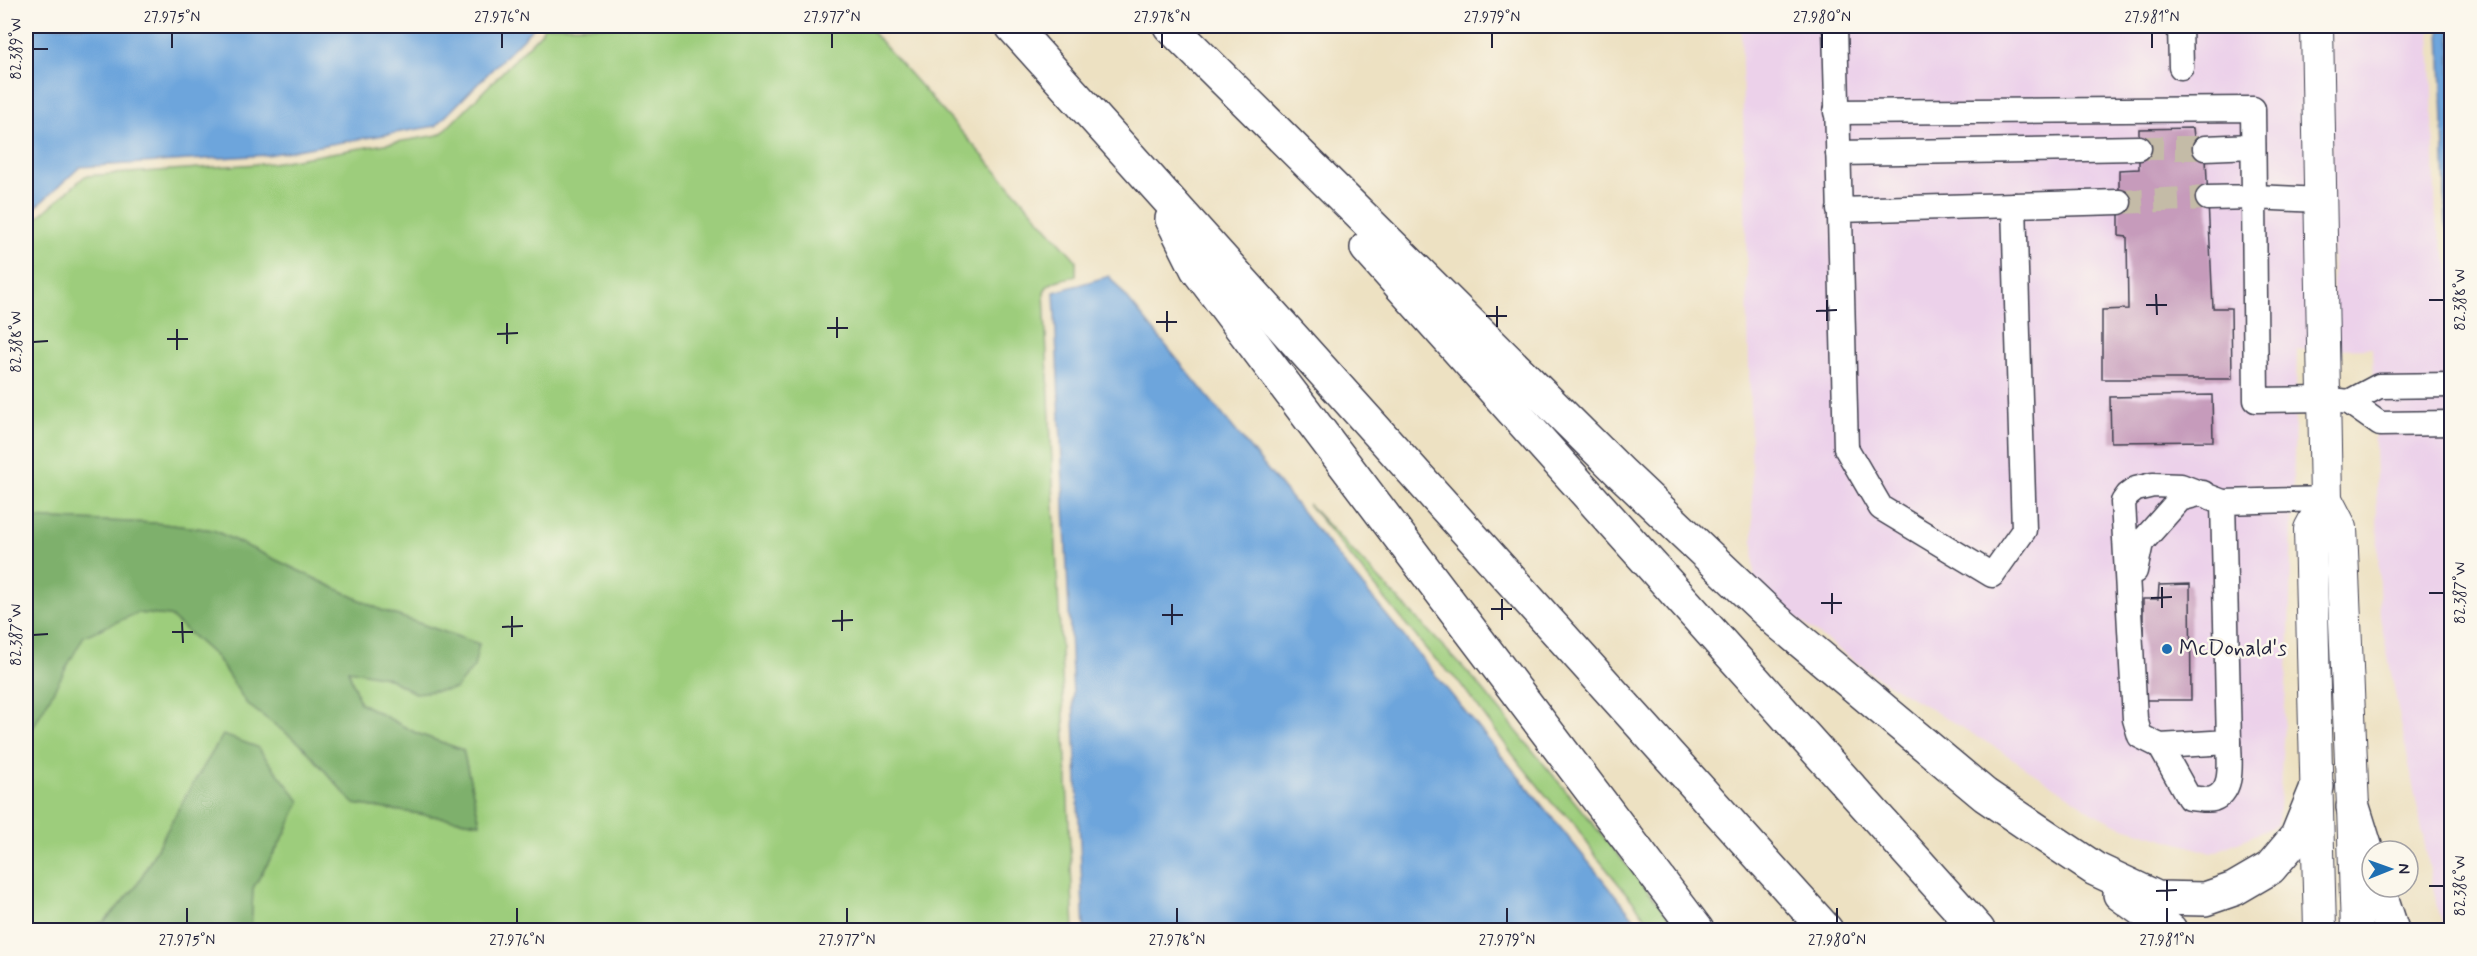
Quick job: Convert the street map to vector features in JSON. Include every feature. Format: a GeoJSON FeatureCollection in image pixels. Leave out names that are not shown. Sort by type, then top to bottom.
{"type":"FeatureCollection","features":[{"type":"Feature","properties":{"kind":"highway"},"geometry":{"type":"LineString","coordinates":[[1011,26],[1826,930]]}},
{"type":"Feature","properties":{"kind":"highway"},"geometry":{"type":"LineString","coordinates":[[1169,26],[1621,472],[1777,621],[1985,795],[2170,930]]}},
{"type":"Feature","properties":{"kind":"highway"},"geometry":{"type":"LineString","coordinates":[[1169,26],[1978,930]]}},
{"type":"Feature","properties":{"kind":"highway"},"geometry":{"type":"LineString","coordinates":[[1156,185],[1197,269],[1696,930]]}},
{"type":"Feature","properties":{"kind":"highway"},"geometry":{"type":"LineString","coordinates":[[1985,795],[2105,873],[2157,898],[2205,899],[2234,889],[2270,867],[2297,836],[2317,787]]}},
{"type":"Feature","properties":{"kind":"highway"},"geometry":{"type":"LineString","coordinates":[[2354,807],[2363,839]]}},
{"type":"Feature","properties":{"kind":"highway"},"geometry":{"type":"LineString","coordinates":[[2382,899],[2392,930]]}},
{"type":"Feature","properties":{"kind":"main road"},"geometry":{"type":"LineString","coordinates":[[2317,26],[2320,200],[2336,401],[2326,499],[2310,529],[2320,930]]}},
{"type":"Feature","properties":{"kind":"main road"},"geometry":{"type":"LineString","coordinates":[[2326,499],[2341,528],[2354,807],[2356,930]]}},
{"type":"Feature","properties":{"kind":"lane"},"geometry":{"type":"LineString","coordinates":[[1835,26],[1846,448],[1881,508],[1992,575],[2024,530],[2014,205]]}},
{"type":"Feature","properties":{"kind":"lane"},"geometry":{"type":"LineString","coordinates":[[2180,26],[2181,67]]}},
{"type":"Feature","properties":{"kind":"lane"},"geometry":{"type":"LineString","coordinates":[[1836,112],[2253,109],[2256,400],[2336,401],[2379,386],[2451,385]]}},
{"type":"Feature","properties":{"kind":"lane"},"geometry":{"type":"LineString","coordinates":[[2205,148],[2253,146]]}},
{"type":"Feature","properties":{"kind":"lane"},"geometry":{"type":"LineString","coordinates":[[1838,153],[2139,148]]}},
{"type":"Feature","properties":{"kind":"lane"},"geometry":{"type":"LineString","coordinates":[[2208,198],[2254,197],[2320,200]]}},
{"type":"Feature","properties":{"kind":"lane"},"geometry":{"type":"LineString","coordinates":[[1839,210],[2119,202]]}},
{"type":"Feature","properties":{"kind":"lane"},"geometry":{"type":"LineString","coordinates":[[2336,401],[2380,424],[2451,423]]}},
{"type":"Feature","properties":{"kind":"lane"},"geometry":{"type":"LineString","coordinates":[[2213,498],[2181,486],[2153,485],[2136,489],[2123,502],[2135,719],[2140,736],[2160,746],[2229,742]]}},
{"type":"Feature","properties":{"kind":"lane"},"geometry":{"type":"LineString","coordinates":[[2129,594],[2141,543],[2180,498],[2326,499]]}},
{"type":"Feature","properties":{"kind":"lane"},"geometry":{"type":"LineString","coordinates":[[2160,746],[2189,798],[2212,799],[2224,790],[2230,778],[2229,742],[2213,498]]}},
{"type":"Feature","properties":{"kind":"shaded area"},"geometry":{"type":"Polygon","coordinates":[[[1741,26],[2306,26],[2311,349],[2297,350],[2289,637],[2278,825],[2212,853],[2120,826],[2086,809],[1998,749],[1875,676],[1774,602],[1754,579],[1741,26]]]}},
{"type":"Feature","properties":{"kind":"shaded area"},"geometry":{"type":"Polygon","coordinates":[[[2329,26],[2430,26],[2436,222],[2449,267],[2452,311],[2451,930],[2448,930],[2438,912],[2380,617],[2372,348],[2334,349],[2329,26]]]}},
{"type":"Feature","properties":{"kind":"green space"},"geometry":{"type":"Polygon","coordinates":[[[544,26],[867,26],[1076,260],[1076,276],[1053,282],[1044,292],[1074,930],[251,930],[253,888],[284,836],[300,801],[164,835],[136,887],[104,922],[75,930],[31,930],[26,925],[26,740],[83,636],[137,613],[170,616],[217,658],[247,704],[302,745],[354,804],[480,823],[463,750],[416,733],[360,703],[348,669],[386,677],[415,693],[479,644],[381,610],[213,530],[155,523],[26,518],[27,227],[85,176],[272,163],[438,135],[541,33],[544,26]]]}},
{"type":"Feature","properties":{"kind":"green space"},"geometry":{"type":"Polygon","coordinates":[[[1308,504],[1474,679],[1680,930],[1656,930],[1596,856],[1571,819],[1552,803],[1514,756],[1460,683],[1431,655],[1308,504]]]}},
{"type":"Feature","properties":{"kind":"green space"},"geometry":{"type":"Polygon","coordinates":[[[26,518],[155,523],[213,530],[381,610],[479,644],[474,667],[455,689],[415,693],[386,677],[348,670],[360,703],[416,733],[463,750],[480,823],[354,804],[302,745],[247,704],[217,658],[170,616],[137,613],[84,636],[26,740],[26,518]]]}},
{"type":"Feature","properties":{"kind":"green space"},"geometry":{"type":"Polygon","coordinates":[[[223,735],[257,747],[300,801],[284,836],[253,888],[251,930],[75,930],[104,922],[136,887],[188,792],[223,735]]]}},
{"type":"Feature","properties":{"kind":"water"},"geometry":{"type":"Polygon","coordinates":[[[26,26],[534,27],[436,126],[267,155],[80,167],[26,216],[26,26]]]}},
{"type":"Feature","properties":{"kind":"water"},"geometry":{"type":"Polygon","coordinates":[[[2440,26],[2451,26],[2451,241],[2446,222],[2440,26]]]}},
{"type":"Feature","properties":{"kind":"water"},"geometry":{"type":"Polygon","coordinates":[[[1109,276],[1644,930],[1084,930],[1054,292],[1109,276]]]}},
{"type":"Feature","properties":{"kind":"building"},"geometry":{"type":"Polygon","coordinates":[[[2193,128],[2194,137],[2205,137],[2213,308],[2231,308],[2232,379],[2102,379],[2102,310],[2128,309],[2127,237],[2119,236],[2119,170],[2139,169],[2139,129],[2193,128]]]}},
{"type":"Feature","properties":{"kind":"building"},"geometry":{"type":"Polygon","coordinates":[[[2212,395],[2213,441],[2111,442],[2110,397],[2212,395]]]}},
{"type":"Feature","properties":{"kind":"building","name":"McDonald's"},"geometry":{"type":"Polygon","coordinates":[[[2190,584],[2191,700],[2143,700],[2143,599],[2158,599],[2159,585],[2190,584]]]}},
{"type":"Feature","properties":{"kind":"tunnel"},"geometry":{"type":"LineString","coordinates":[[2139,148],[2205,148]]}},
{"type":"Feature","properties":{"kind":"tunnel"},"geometry":{"type":"LineString","coordinates":[[2119,202],[2208,198]]}},
{"type":"Feature","properties":{"kind":"place","name":"McDonald's"},"geometry":{"type":"Point","coordinates":[2167,649]}}]}
